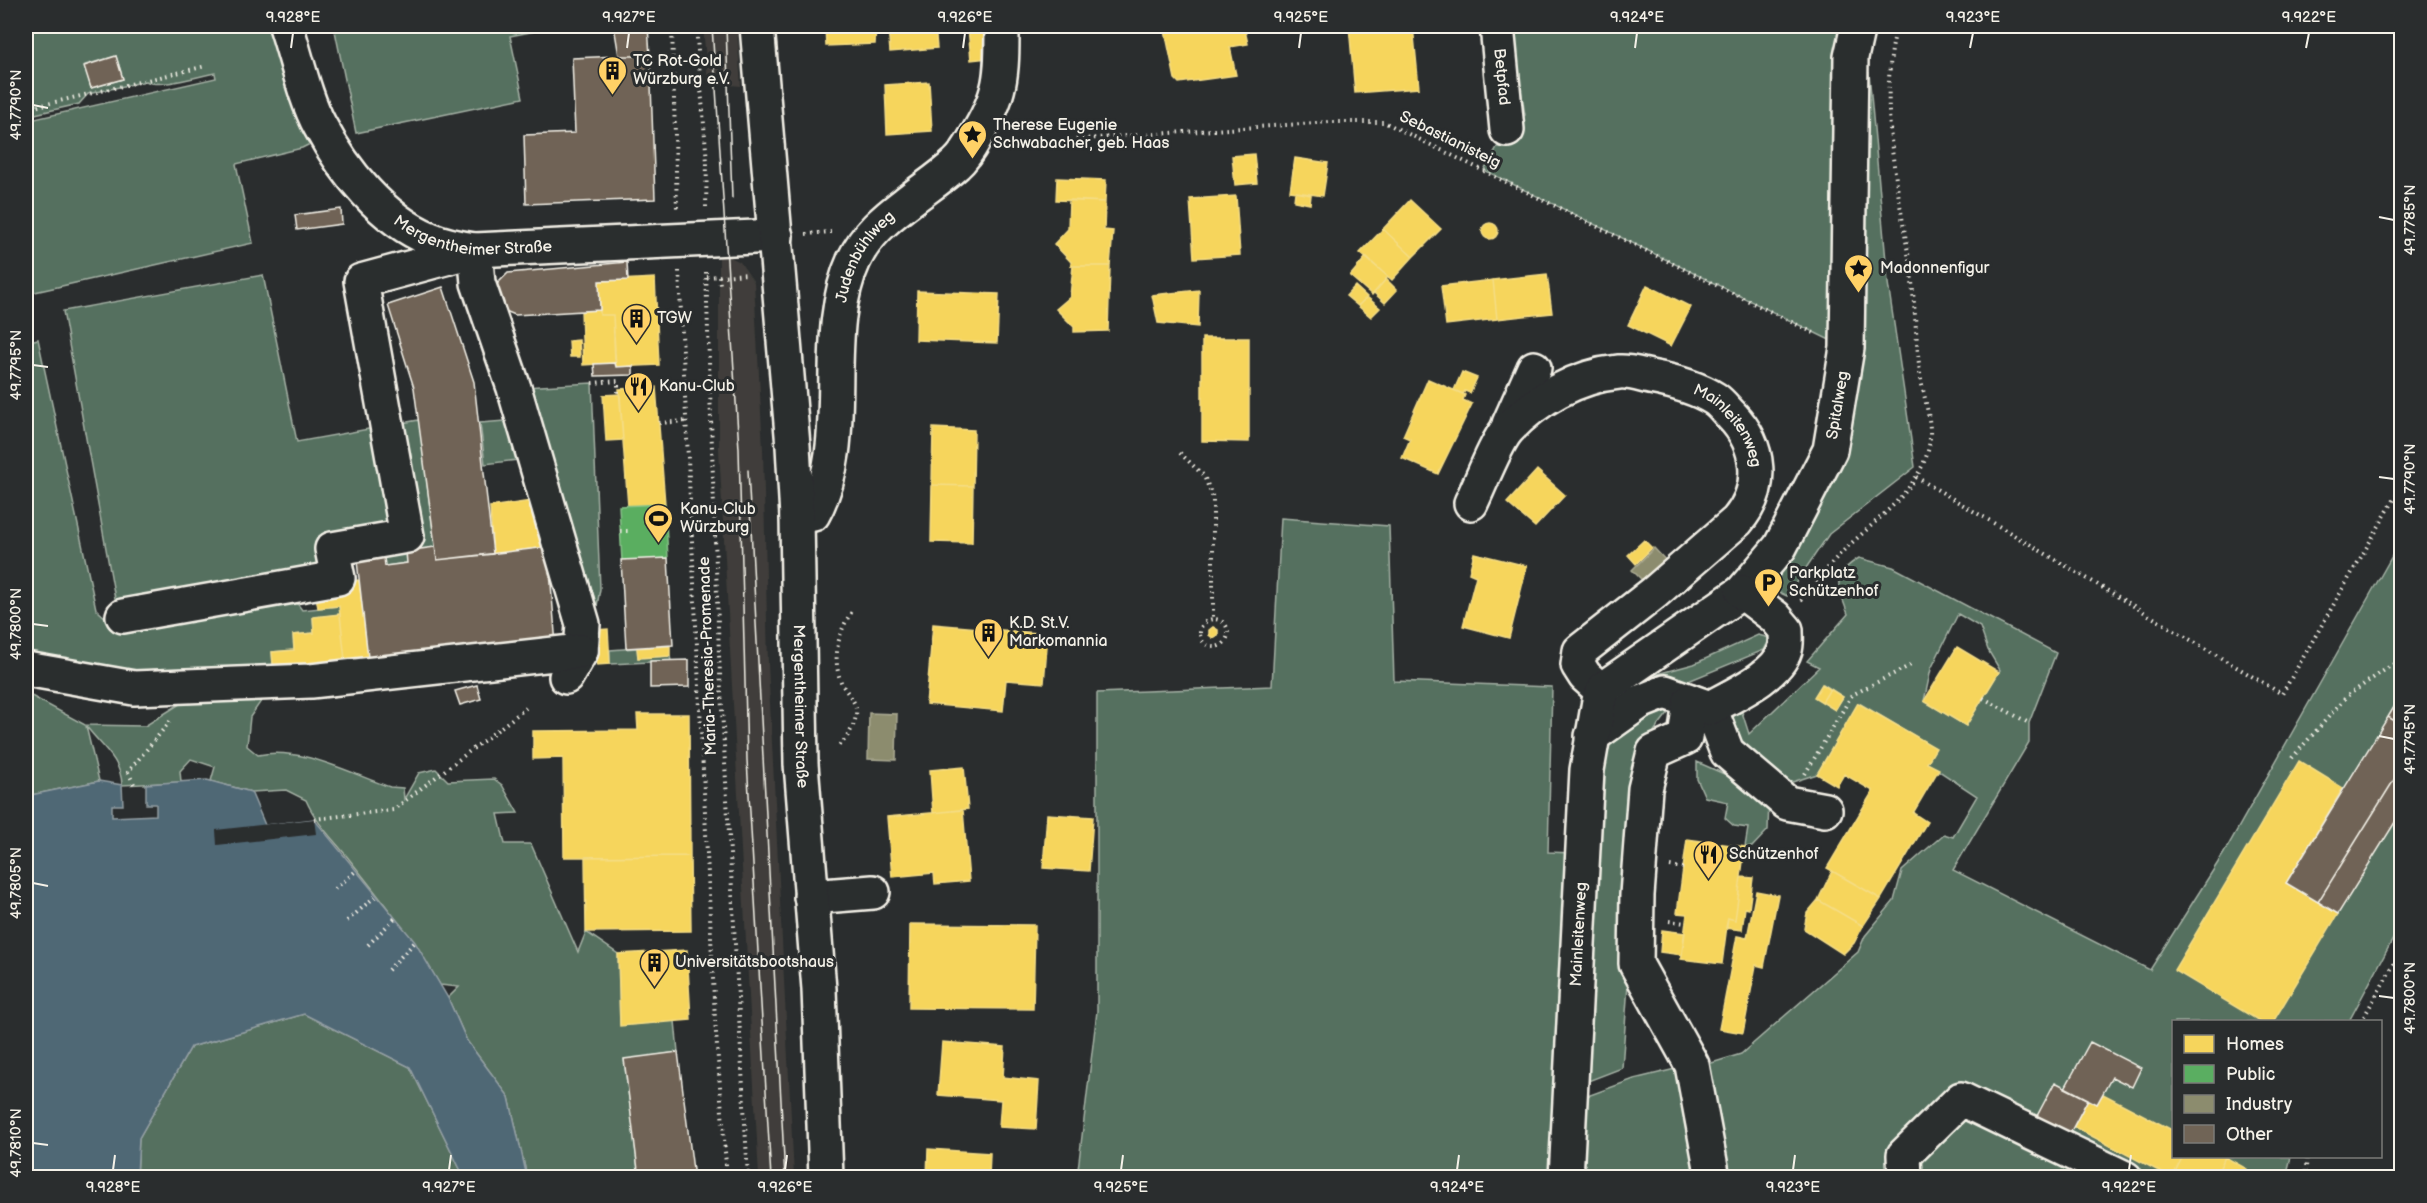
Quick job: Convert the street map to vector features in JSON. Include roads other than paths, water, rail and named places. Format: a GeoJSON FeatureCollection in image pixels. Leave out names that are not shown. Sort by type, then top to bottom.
{"type":"FeatureCollection","features":[{"type":"Feature","properties":{"kind":"street","name":"Mergentheimer Straße"},"geometry":{"type":"LineString","coordinates":[[286,26],[319,124],[359,185],[392,215],[429,239],[475,250],[776,236]]}},
{"type":"Feature","properties":{"kind":"street","name":"Mergentheimer Straße"},"geometry":{"type":"LineString","coordinates":[[757,26],[776,236],[797,517],[801,764],[819,989],[826,1178]]}},
{"type":"Feature","properties":{"kind":"street","name":"Judenbühlweg"},"geometry":{"type":"LineString","coordinates":[[797,517],[813,514],[828,484],[833,455],[835,364],[844,295],[854,260],[885,217],[958,163],[970,147],[995,103],[1000,83],[1002,26]]}},
{"type":"Feature","properties":{"kind":"street","name":"Betpfad"},"geometry":{"type":"LineString","coordinates":[[1497,26],[1507,130]]}},
{"type":"Feature","properties":{"kind":"street","name":"Spitalweg"},"geometry":{"type":"LineString","coordinates":[[1604,690],[1742,592],[1780,547],[1830,450],[1847,348],[1851,57],[1858,26]]}},
{"type":"Feature","properties":{"kind":"street"},"geometry":{"type":"LineString","coordinates":[[26,669],[134,688],[311,681],[574,664],[583,624],[514,388],[478,283],[475,250],[361,281],[407,536],[332,549],[338,578],[123,616]]}},
{"type":"Feature","properties":{"kind":"street","name":"Mainleitenweg"},"geometry":{"type":"LineString","coordinates":[[1472,503],[1534,368]]}},
{"type":"Feature","properties":{"kind":"street","name":"Mainleitenweg"},"geometry":{"type":"LineString","coordinates":[[1506,431],[1534,406],[1570,383],[1621,372],[1674,382],[1716,400],[1738,423],[1750,441],[1757,467],[1754,492],[1748,509],[1737,521],[1654,593],[1580,651],[1578,665],[1585,676],[1604,690],[1592,736],[1587,770],[1566,1178]]}},
{"type":"Feature","properties":{"kind":"street"},"geometry":{"type":"LineString","coordinates":[[1592,736],[1640,702],[1665,692],[1700,704],[1754,684],[1770,670],[1785,650],[1786,630],[1775,617],[1742,592]]}},
{"type":"Feature","properties":{"kind":"street"},"geometry":{"type":"LineString","coordinates":[[1700,704],[1727,752],[1787,803],[1825,810]]}},
{"type":"Feature","properties":{"kind":"street"},"geometry":{"type":"LineString","coordinates":[[1700,704],[1686,738],[1654,752],[1648,769],[1637,895],[1636,964],[1692,1065],[1713,1178]]}},
{"type":"Feature","properties":{"kind":"street"},"geometry":{"type":"LineString","coordinates":[[812,897],[873,892]]}},
{"type":"Feature","properties":{"kind":"street"},"geometry":{"type":"LineString","coordinates":[[1905,1178],[1904,1155],[1961,1098],[2125,1178]]}},
{"type":"Feature","properties":{"kind":"water"},"geometry":{"type":"Polygon","coordinates":[[[207,780],[251,792],[265,825],[314,819],[415,942],[448,998],[467,1041],[509,1097],[527,1177],[464,1177],[410,1067],[304,1014],[191,1047],[139,1138],[137,1177],[26,1177],[26,796],[99,781],[122,785],[123,805],[112,805],[112,817],[156,815],[156,804],[146,804],[146,784],[207,780]]]}},
{"type":"Feature","properties":{"kind":"tram line"},"geometry":{"type":"LineString","coordinates":[[712,26],[739,449],[747,760],[771,1178]]}},
{"type":"Feature","properties":{"kind":"tram line"},"geometry":{"type":"LineString","coordinates":[[726,26],[732,198]]}},
{"type":"Feature","properties":{"kind":"tram line"},"geometry":{"type":"LineString","coordinates":[[748,470],[785,1178]]}},
{"type":"Feature","properties":{"kind":"place","name":"TC Rot-Gold Würzburg e.V."},"geometry":{"type":"Point","coordinates":[612,96]}},
{"type":"Feature","properties":{"kind":"place","name":"Therese Eugenie Schwabacher, geb. Haas"},"geometry":{"type":"Point","coordinates":[972,160]}},
{"type":"Feature","properties":{"kind":"place","name":"Madonnenfigur"},"geometry":{"type":"Point","coordinates":[1859,294]}},
{"type":"Feature","properties":{"kind":"place","name":"TGW"},"geometry":{"type":"Point","coordinates":[636,344]}},
{"type":"Feature","properties":{"kind":"place","name":"Kanu-Club"},"geometry":{"type":"Point","coordinates":[638,412]}},
{"type":"Feature","properties":{"kind":"place","name":"Kanu-Club Würzburg"},"geometry":{"type":"Point","coordinates":[659,544]}},
{"type":"Feature","properties":{"kind":"place","name":"Parkplatz Schützenhof"},"geometry":{"type":"Point","coordinates":[1768,608]}},
{"type":"Feature","properties":{"kind":"place","name":"K.D. St.V. Markomannia"},"geometry":{"type":"Point","coordinates":[988,658]}},
{"type":"Feature","properties":{"kind":"place","name":"Schützenhof"},"geometry":{"type":"Point","coordinates":[1708,880]}},
{"type":"Feature","properties":{"kind":"place","name":"Universitätsbootshaus"},"geometry":{"type":"Point","coordinates":[654,988]}}]}
